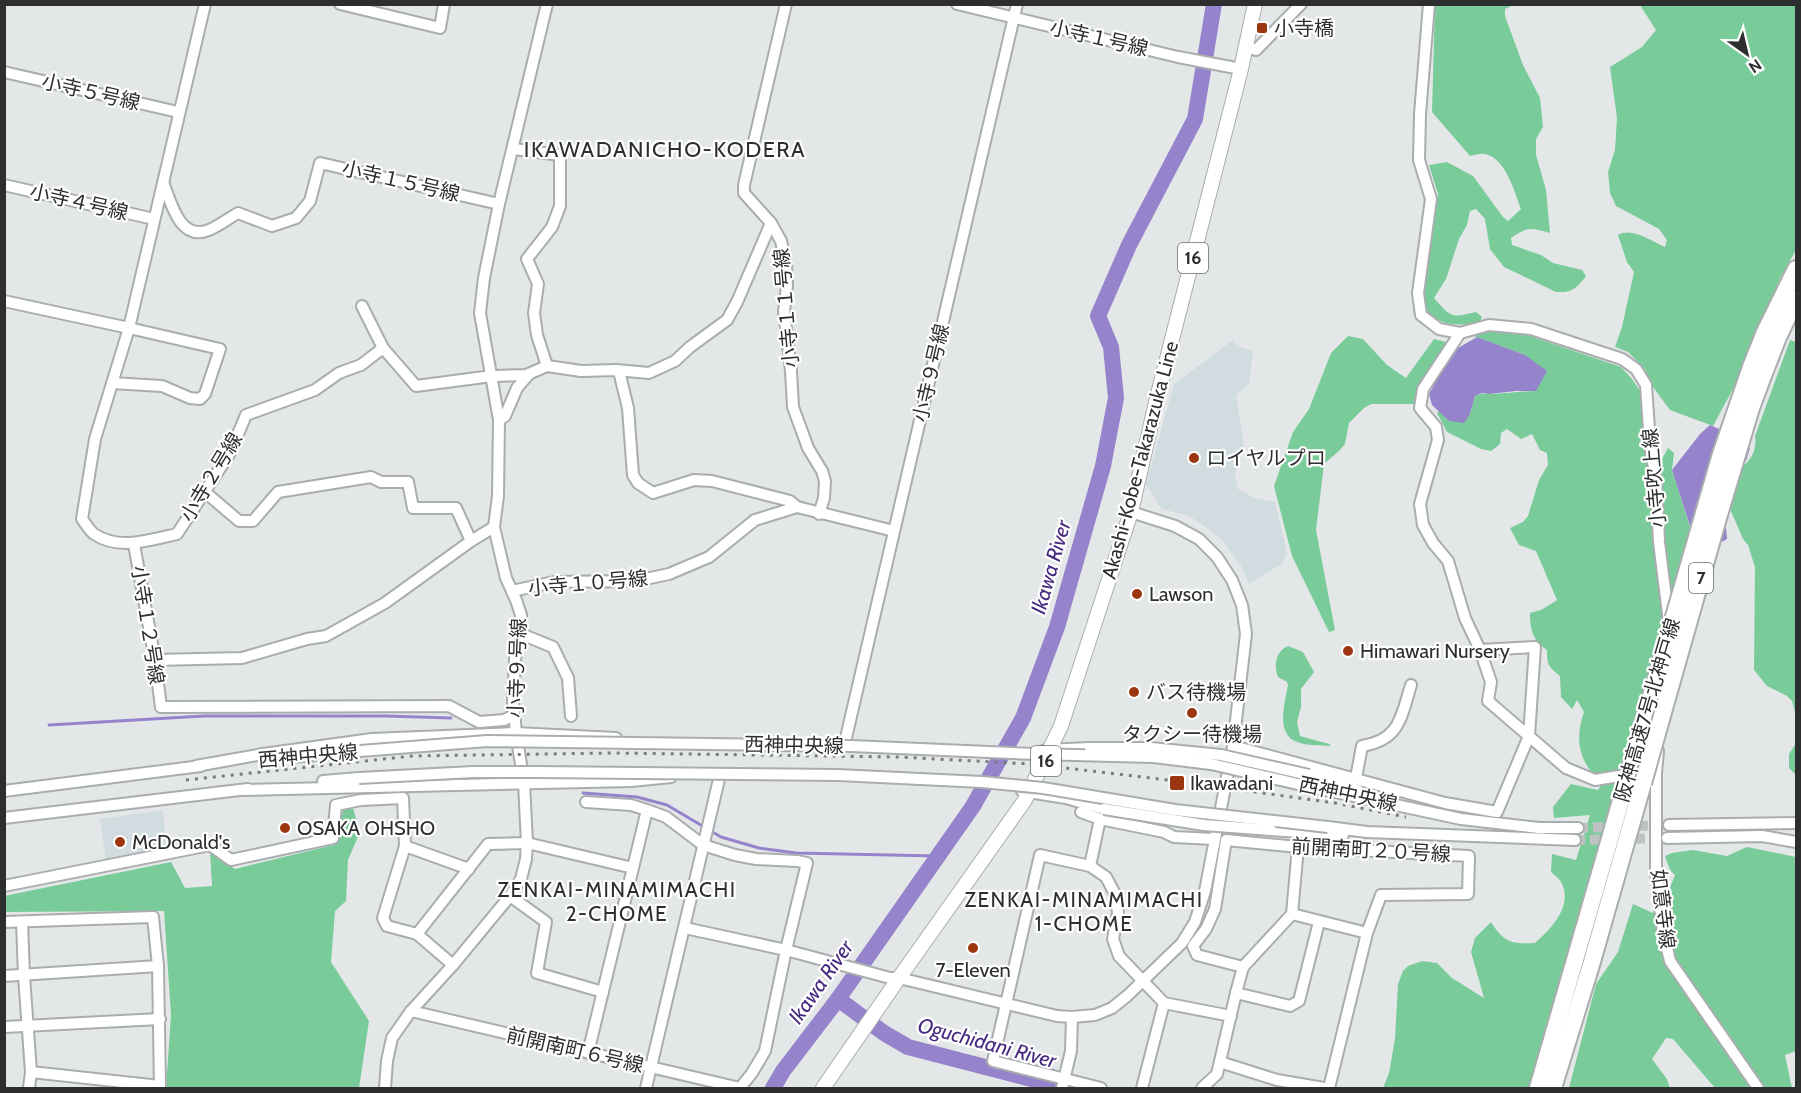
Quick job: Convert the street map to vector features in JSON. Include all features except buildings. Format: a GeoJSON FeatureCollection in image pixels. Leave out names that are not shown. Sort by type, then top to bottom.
{"type":"FeatureCollection","features":[{"type":"Feature","properties":{"kind":"highway","name":"阪神高速7号北神戸線"},"geometry":{"type":"LineString","coordinates":[[1552,1089],[1649,778],[1724,498],[1751,408],[1765,332],[1797,269]]}},
{"type":"Feature","properties":{"kind":"highway","name":"阪神高速7号北神戸線"},"geometry":{"type":"LineString","coordinates":[[1538,1089],[1718,464],[1757,370],[1778,337],[1797,299]]}},
{"type":"Feature","properties":{"kind":"main road","name":"Akashi-Kobe-Takarazuka Line"},"geometry":{"type":"LineString","coordinates":[[894,978],[1031,792],[1045,750],[1065,715],[1131,512],[1234,67],[1246,47],[1255,4]]}},
{"type":"Feature","properties":{"kind":"main road","name":"16"},"geometry":{"type":"LineString","coordinates":[[823,1089],[869,1023],[894,978]]}},
{"type":"Feature","properties":{"kind":"street","name":"小寺２号線"},"geometry":{"type":"LineString","coordinates":[[205,4],[129,328],[95,439],[82,519],[93,533],[112,542],[134,544],[177,534],[230,453],[246,415],[315,390],[339,373],[361,365],[383,348]]}},
{"type":"Feature","properties":{"kind":"street"},"geometry":{"type":"LineString","coordinates":[[340,4],[440,28],[444,4]]}},
{"type":"Feature","properties":{"kind":"street","name":"小寺９号線"},"geometry":{"type":"LineString","coordinates":[[385,1089],[387,1061],[392,1038],[411,1011],[453,965],[510,896],[521,879],[526,859],[524,783],[513,701],[515,659],[521,615],[506,578],[494,527],[498,496],[499,420],[480,313],[484,278],[499,204],[547,4]]}},
{"type":"Feature","properties":{"kind":"street","name":"小寺１１号線"},"geometry":{"type":"LineString","coordinates":[[786,4],[744,193],[771,223],[781,242],[786,265],[787,286],[783,311],[793,407],[808,448],[822,471],[825,481],[824,498],[819,514]]}},
{"type":"Feature","properties":{"kind":"street","name":"小寺１号線"},"geometry":{"type":"LineString","coordinates":[[957,4],[1178,57],[1234,67]]}},
{"type":"Feature","properties":{"kind":"street","name":"小寺９号線"},"geometry":{"type":"LineString","coordinates":[[844,742],[1017,4]]}},
{"type":"Feature","properties":{"kind":"street"},"geometry":{"type":"LineString","coordinates":[[1246,47],[1256,50],[1301,4]]}},
{"type":"Feature","properties":{"kind":"street"},"geometry":{"type":"LineString","coordinates":[[1429,4],[1420,114],[1419,160],[1431,199],[1418,293],[1421,315],[1438,329],[1460,333],[1423,389],[1420,408],[1436,427],[1438,440],[1420,504],[1423,525],[1433,543],[1448,561],[1465,618],[1480,650],[1491,682],[1488,701],[1566,768],[1594,780],[1619,776]]}},
{"type":"Feature","properties":{"kind":"street","name":"小寺５号線"},"geometry":{"type":"LineString","coordinates":[[4,72],[178,112]]}},
{"type":"Feature","properties":{"kind":"street"},"geometry":{"type":"LineString","coordinates":[[514,149],[560,155],[560,206],[552,227],[527,259],[538,284],[534,313],[537,335],[547,366]]}},
{"type":"Feature","properties":{"kind":"street","name":"小寺１５号線"},"geometry":{"type":"LineString","coordinates":[[162,181],[185,229],[196,233],[209,230],[238,213],[272,226],[296,218],[310,201],[320,163],[499,204]]}},
{"type":"Feature","properties":{"kind":"street","name":"小寺４号線"},"geometry":{"type":"LineString","coordinates":[[4,185],[154,219]]}},
{"type":"Feature","properties":{"kind":"street"},"geometry":{"type":"LineString","coordinates":[[362,306],[383,348],[416,386],[492,376],[529,374],[547,366],[580,371],[649,373],[675,361],[727,320],[771,223]]}},
{"type":"Feature","properties":{"kind":"street"},"geometry":{"type":"LineString","coordinates":[[4,301],[220,349],[205,394],[200,399],[190,398],[162,386],[112,383]]}},
{"type":"Feature","properties":{"kind":"street","name":"小寺吹上線"},"geometry":{"type":"LineString","coordinates":[[1460,333],[1490,325],[1531,329],[1622,359],[1636,369],[1646,385],[1670,639],[1649,778]]}},
{"type":"Feature","properties":{"kind":"street"},"geometry":{"type":"LineString","coordinates":[[619,371],[628,408],[633,475],[638,483],[653,493],[694,480],[712,481],[790,501],[797,507],[819,514],[894,531]]}},
{"type":"Feature","properties":{"kind":"street"},"geometry":{"type":"LineString","coordinates":[[499,420],[505,416],[517,388],[529,374]]}},
{"type":"Feature","properties":{"kind":"street"},"geometry":{"type":"LineString","coordinates":[[205,492],[239,521],[253,521],[278,492],[371,477],[381,482],[408,482],[413,508],[456,508],[471,541]]}},
{"type":"Feature","properties":{"kind":"street","name":"小寺１０号線"},"geometry":{"type":"LineString","coordinates":[[512,591],[554,582],[636,581],[669,574],[709,557],[756,520],[797,507]]}},
{"type":"Feature","properties":{"kind":"street"},"geometry":{"type":"LineString","coordinates":[[685,928],[1057,1016],[1095,1015],[1113,1008],[1143,982],[1182,943],[1195,922],[1205,891],[1233,746],[1246,634],[1242,605],[1232,580],[1217,557],[1199,539],[1175,526],[1131,512]]}},
{"type":"Feature","properties":{"kind":"street"},"geometry":{"type":"LineString","coordinates":[[155,660],[242,658],[307,639],[326,636],[385,603],[494,527]]}},
{"type":"Feature","properties":{"kind":"street","name":"小寺１２号線"},"geometry":{"type":"LineString","coordinates":[[134,544],[161,707],[448,706],[479,722],[504,720],[514,715]]}},
{"type":"Feature","properties":{"kind":"street"},"geometry":{"type":"LineString","coordinates":[[520,634],[553,647],[568,678],[571,716]]}},
{"type":"Feature","properties":{"kind":"street"},"geometry":{"type":"LineString","coordinates":[[1233,746],[1445,803],[1497,812],[1529,736],[1535,647],[1480,650]]}},
{"type":"Feature","properties":{"kind":"street"},"geometry":{"type":"LineString","coordinates":[[1356,778],[1362,746],[1377,743],[1397,727],[1411,685]]}},
{"type":"Feature","properties":{"kind":"street","name":"西神中央線"},"geometry":{"type":"LineString","coordinates":[[196,766],[372,739],[516,733],[627,739],[844,742],[1045,750],[1151,748],[1221,756],[1309,775],[1436,814]]}},
{"type":"Feature","properties":{"kind":"street","name":"西神中央線"},"geometry":{"type":"LineString","coordinates":[[4,791],[196,766],[487,741],[851,746],[1153,757],[1211,764],[1461,819],[1539,828],[1578,828]]}},
{"type":"Feature","properties":{"kind":"street","name":"西神中央線"},"geometry":{"type":"LineString","coordinates":[[4,818],[358,778],[473,772],[838,775],[982,782],[1042,788],[1175,810],[1367,832],[1575,840]]}},
{"type":"Feature","properties":{"kind":"street"},"geometry":{"type":"LineString","coordinates":[[646,1089],[720,775]]}},
{"type":"Feature","properties":{"kind":"street","name":"西神中央線"},"geometry":{"type":"LineString","coordinates":[[242,790],[631,781],[720,775],[849,778],[931,782],[1031,792],[1066,798],[1102,814]]}},
{"type":"Feature","properties":{"kind":"street","name":"如意寺線"},"geometry":{"type":"LineString","coordinates":[[1649,778],[1656,873],[1663,931],[1670,961],[1758,1089]]}},
{"type":"Feature","properties":{"kind":"street"},"geometry":{"type":"LineString","coordinates":[[4,886],[210,845],[231,860],[333,838],[336,805],[361,800],[403,798],[405,846],[383,918],[387,926],[417,933],[453,965]]}},
{"type":"Feature","properties":{"kind":"street","name":"前開南町６号線"},"geometry":{"type":"LineString","coordinates":[[411,1011],[740,1089],[765,1051],[807,863],[756,859],[704,842],[666,817],[647,810],[631,805],[586,802]]}},
{"type":"Feature","properties":{"kind":"street"},"geometry":{"type":"LineString","coordinates":[[588,1053],[647,810]]}},
{"type":"Feature","properties":{"kind":"street"},"geometry":{"type":"LineString","coordinates":[[1081,812],[1204,825],[1347,836],[1460,837]]}},
{"type":"Feature","properties":{"kind":"street"},"geometry":{"type":"LineString","coordinates":[[1102,814],[1174,837],[1215,839]]}},
{"type":"Feature","properties":{"kind":"street"},"geometry":{"type":"LineString","coordinates":[[1090,866],[1102,814]]}},
{"type":"Feature","properties":{"kind":"street"},"geometry":{"type":"LineString","coordinates":[[1669,825],[1797,823]]}},
{"type":"Feature","properties":{"kind":"street"},"geometry":{"type":"LineString","coordinates":[[1667,838],[1762,836],[1797,842]]}},
{"type":"Feature","properties":{"kind":"street","name":"前開南町２０号線"},"geometry":{"type":"LineString","coordinates":[[1243,967],[1197,956],[1193,946],[1206,928],[1215,909],[1226,840],[1298,847],[1469,856],[1468,894],[1381,895],[1367,933],[1329,1089]]}},
{"type":"Feature","properties":{"kind":"street"},"geometry":{"type":"LineString","coordinates":[[417,933],[489,844],[527,843],[633,868]]}},
{"type":"Feature","properties":{"kind":"street"},"geometry":{"type":"LineString","coordinates":[[405,846],[469,869]]}},
{"type":"Feature","properties":{"kind":"street"},"geometry":{"type":"LineString","coordinates":[[1202,1089],[1217,1074],[1243,967],[1292,914],[1298,847]]}},
{"type":"Feature","properties":{"kind":"street"},"geometry":{"type":"LineString","coordinates":[[1101,1089],[1063,1084],[993,1061],[1040,855],[1090,866],[1106,878],[1116,896],[1118,913],[1113,939],[1119,956],[1164,1003],[1231,1016]]}},
{"type":"Feature","properties":{"kind":"street"},"geometry":{"type":"LineString","coordinates":[[510,896],[546,922],[537,973],[603,992]]}},
{"type":"Feature","properties":{"kind":"street"},"geometry":{"type":"LineString","coordinates":[[1292,914],[1367,933]]}},
{"type":"Feature","properties":{"kind":"street"},"geometry":{"type":"LineString","coordinates":[[4,922],[153,917],[158,966],[160,1087],[31,1072]]}},
{"type":"Feature","properties":{"kind":"street"},"geometry":{"type":"LineString","coordinates":[[22,922],[31,1072],[29,1089]]}},
{"type":"Feature","properties":{"kind":"street"},"geometry":{"type":"LineString","coordinates":[[1236,993],[1290,1006],[1299,1001],[1319,922]]}},
{"type":"Feature","properties":{"kind":"street"},"geometry":{"type":"LineString","coordinates":[[4,976],[158,966]]}},
{"type":"Feature","properties":{"kind":"street"},"geometry":{"type":"LineString","coordinates":[[1142,1089],[1164,1003]]}},
{"type":"Feature","properties":{"kind":"street"},"geometry":{"type":"LineString","coordinates":[[1063,1084],[1071,1051],[1072,1017]]}},
{"type":"Feature","properties":{"kind":"street"},"geometry":{"type":"LineString","coordinates":[[4,1028],[160,1019]]}},
{"type":"Feature","properties":{"kind":"street"},"geometry":{"type":"LineString","coordinates":[[1220,1062],[1276,1084],[1324,1089]]}},
{"type":"Feature","properties":{"kind":"shaded area"},"geometry":{"type":"Polygon","coordinates":[[[1477,337],[1525,355],[1547,371],[1536,391],[1482,393],[1475,396],[1470,414],[1464,423],[1449,421],[1432,405],[1429,394],[1445,364],[1458,348],[1477,337]]]}},
{"type":"Feature","properties":{"kind":"shaded area"},"geometry":{"type":"Polygon","coordinates":[[[1233,340],[1238,347],[1253,353],[1249,384],[1236,395],[1244,446],[1235,475],[1238,489],[1255,498],[1275,502],[1287,553],[1283,563],[1249,584],[1241,566],[1221,539],[1189,516],[1162,509],[1146,484],[1174,384],[1233,340]]]}},
{"type":"Feature","properties":{"kind":"shaded area"},"geometry":{"type":"Polygon","coordinates":[[[1710,425],[1750,448],[1746,461],[1734,466],[1724,504],[1727,539],[1699,554],[1672,470],[1700,434],[1710,425]]]}},
{"type":"Feature","properties":{"kind":"shaded area"},"geometry":{"type":"Polygon","coordinates":[[[163,810],[166,847],[106,861],[100,819],[163,810]]]}},
{"type":"Feature","properties":{"kind":"green space"},"geometry":{"type":"Polygon","coordinates":[[[1435,5],[1513,5],[1505,9],[1505,16],[1523,65],[1540,98],[1543,127],[1536,139],[1536,155],[1546,190],[1550,233],[1534,229],[1522,231],[1511,238],[1512,245],[1541,255],[1553,263],[1582,270],[1586,276],[1574,289],[1556,292],[1504,267],[1490,249],[1485,219],[1476,209],[1470,211],[1467,225],[1459,239],[1446,279],[1434,298],[1452,315],[1476,312],[1482,317],[1479,324],[1442,322],[1429,313],[1420,294],[1438,194],[1429,165],[1447,162],[1473,176],[1508,221],[1521,209],[1508,176],[1498,161],[1484,154],[1470,156],[1432,112],[1435,5]]]}},
{"type":"Feature","properties":{"kind":"green space"},"geometry":{"type":"Polygon","coordinates":[[[1640,5],[1796,5],[1796,250],[1781,276],[1733,389],[1713,426],[1670,410],[1653,387],[1644,368],[1628,352],[1615,347],[1622,327],[1634,272],[1627,262],[1618,235],[1635,234],[1665,247],[1667,240],[1659,229],[1616,206],[1610,193],[1608,172],[1615,150],[1617,118],[1610,67],[1642,47],[1656,30],[1640,5]]]}},
{"type":"Feature","properties":{"kind":"green space"},"geometry":{"type":"Polygon","coordinates":[[[1494,330],[1524,334],[1621,367],[1641,392],[1664,619],[1611,812],[1529,1088],[1383,1088],[1389,1073],[1395,1039],[1398,984],[1403,971],[1408,966],[1422,961],[1437,963],[1452,978],[1484,998],[1471,952],[1475,938],[1491,922],[1509,941],[1535,943],[1554,924],[1565,899],[1561,882],[1551,872],[1552,854],[1576,860],[1590,815],[1554,818],[1553,807],[1571,784],[1598,790],[1602,783],[1588,767],[1581,750],[1579,732],[1584,712],[1577,700],[1572,709],[1561,697],[1560,676],[1549,665],[1547,650],[1535,639],[1532,630],[1530,613],[1541,610],[1557,600],[1536,551],[1519,545],[1510,528],[1523,522],[1528,516],[1539,480],[1548,465],[1547,453],[1540,450],[1532,434],[1521,439],[1507,429],[1501,433],[1500,444],[1491,451],[1481,449],[1447,432],[1437,413],[1439,411],[1449,421],[1470,414],[1477,395],[1536,391],[1525,355],[1471,335],[1494,330]]]}},
{"type":"Feature","properties":{"kind":"green space"},"geometry":{"type":"Polygon","coordinates":[[[1348,336],[1363,339],[1387,365],[1406,378],[1434,339],[1446,342],[1446,349],[1417,390],[1414,404],[1371,404],[1364,408],[1349,423],[1345,444],[1324,464],[1316,530],[1335,630],[1329,632],[1292,556],[1274,486],[1293,432],[1309,409],[1331,353],[1348,336]]]}},
{"type":"Feature","properties":{"kind":"green space"},"geometry":{"type":"Polygon","coordinates":[[[1790,340],[1796,342],[1796,715],[1792,701],[1767,686],[1754,670],[1755,567],[1748,545],[1730,509],[1742,466],[1749,461],[1753,453],[1755,436],[1790,340]]]}},
{"type":"Feature","properties":{"kind":"green space"},"geometry":{"type":"Polygon","coordinates":[[[1668,448],[1674,453],[1672,470],[1690,527],[1672,597],[1659,491],[1661,461],[1668,448]]]}},
{"type":"Feature","properties":{"kind":"green space"},"geometry":{"type":"Polygon","coordinates":[[[1288,646],[1303,652],[1314,672],[1301,689],[1301,707],[1297,722],[1300,736],[1331,746],[1297,742],[1286,732],[1283,717],[1288,685],[1278,677],[1276,664],[1280,652],[1288,646]]]}},
{"type":"Feature","properties":{"kind":"green space"},"geometry":{"type":"Polygon","coordinates":[[[1796,743],[1796,775],[1789,768],[1789,754],[1796,743]]]}},
{"type":"Feature","properties":{"kind":"green space"},"geometry":{"type":"Polygon","coordinates":[[[353,808],[360,832],[348,860],[346,901],[335,911],[331,962],[369,1021],[359,1088],[166,1088],[171,1015],[164,911],[5,912],[4,896],[171,862],[185,888],[212,886],[210,851],[235,869],[337,844],[343,810],[353,808]]]}},
{"type":"Feature","properties":{"kind":"green space"},"geometry":{"type":"Polygon","coordinates":[[[1747,847],[1796,857],[1796,1051],[1785,1055],[1792,1088],[1715,1088],[1673,1039],[1666,1038],[1652,1059],[1667,1079],[1670,1088],[1569,1088],[1596,984],[1618,952],[1633,904],[1653,913],[1669,890],[1675,875],[1670,870],[1665,856],[1693,850],[1727,856],[1747,847]]]}},
{"type":"Feature","properties":{"kind":"waterway","name":"Ikawa River"},"geometry":{"type":"LineString","coordinates":[[773,1088],[973,806],[1023,718],[1057,627],[1103,466],[1116,398],[1111,347],[1098,316],[1129,245],[1195,119],[1214,4]]}},
{"type":"Feature","properties":{"kind":"waterway"},"geometry":{"type":"LineString","coordinates":[[49,725],[204,716],[451,718]]}},
{"type":"Feature","properties":{"kind":"waterway"},"geometry":{"type":"LineString","coordinates":[[583,793],[637,797],[667,805],[721,837],[759,848],[796,853],[937,856]]}},
{"type":"Feature","properties":{"kind":"waterway","name":"Oguchidani River"},"geometry":{"type":"LineString","coordinates":[[838,999],[884,1033],[908,1047],[1066,1088]]}},
{"type":"Feature","properties":{"kind":"tunnel"},"geometry":{"type":"LineString","coordinates":[[1578,828],[1669,825]]}},
{"type":"Feature","properties":{"kind":"tunnel"},"geometry":{"type":"LineString","coordinates":[[1575,840],[1667,838]]}},
{"type":"Feature","properties":{"kind":"railway"},"geometry":{"type":"LineString","coordinates":[[186,780],[412,756],[613,753],[898,757],[1032,764],[1176,781],[1335,803],[1406,817]]}},
{"type":"Feature","properties":{"kind":"place","name":"小寺橋"},"geometry":{"type":"Point","coordinates":[1262,28]}},
{"type":"Feature","properties":{"kind":"place","name":"ロイヤルプロ"},"geometry":{"type":"Point","coordinates":[1194,458]}},
{"type":"Feature","properties":{"kind":"place","name":"Lawson"},"geometry":{"type":"Point","coordinates":[1137,594]}},
{"type":"Feature","properties":{"kind":"place","name":"Himawari Nursery"},"geometry":{"type":"Point","coordinates":[1348,651]}},
{"type":"Feature","properties":{"kind":"place","name":"バス待機場"},"geometry":{"type":"Point","coordinates":[1134,692]}},
{"type":"Feature","properties":{"kind":"place","name":"タクシー待機場"},"geometry":{"type":"Point","coordinates":[1192,713]}},
{"type":"Feature","properties":{"kind":"place","name":"Ikawadani"},"geometry":{"type":"Point","coordinates":[1177,783]}},
{"type":"Feature","properties":{"kind":"place","name":"OSAKA OHSHO"},"geometry":{"type":"Point","coordinates":[285,828]}},
{"type":"Feature","properties":{"kind":"place","name":"McDonald's"},"geometry":{"type":"Point","coordinates":[120,842]}},
{"type":"Feature","properties":{"kind":"place","name":"7-Eleven"},"geometry":{"type":"Point","coordinates":[973,948]}},
{"type":"Feature","properties":{"kind":"district","name":"IKAWADANICHO-KODERA"},"geometry":{"type":"Point","coordinates":[665,149]}},
{"type":"Feature","properties":{"kind":"district","name":"ZENKAI-MINAMIMACHI 2-CHOME"},"geometry":{"type":"Point","coordinates":[617,902]}},
{"type":"Feature","properties":{"kind":"district","name":"ZENKAI-MINAMIMACHI 1-CHOME"},"geometry":{"type":"Point","coordinates":[1084,912]}}]}
